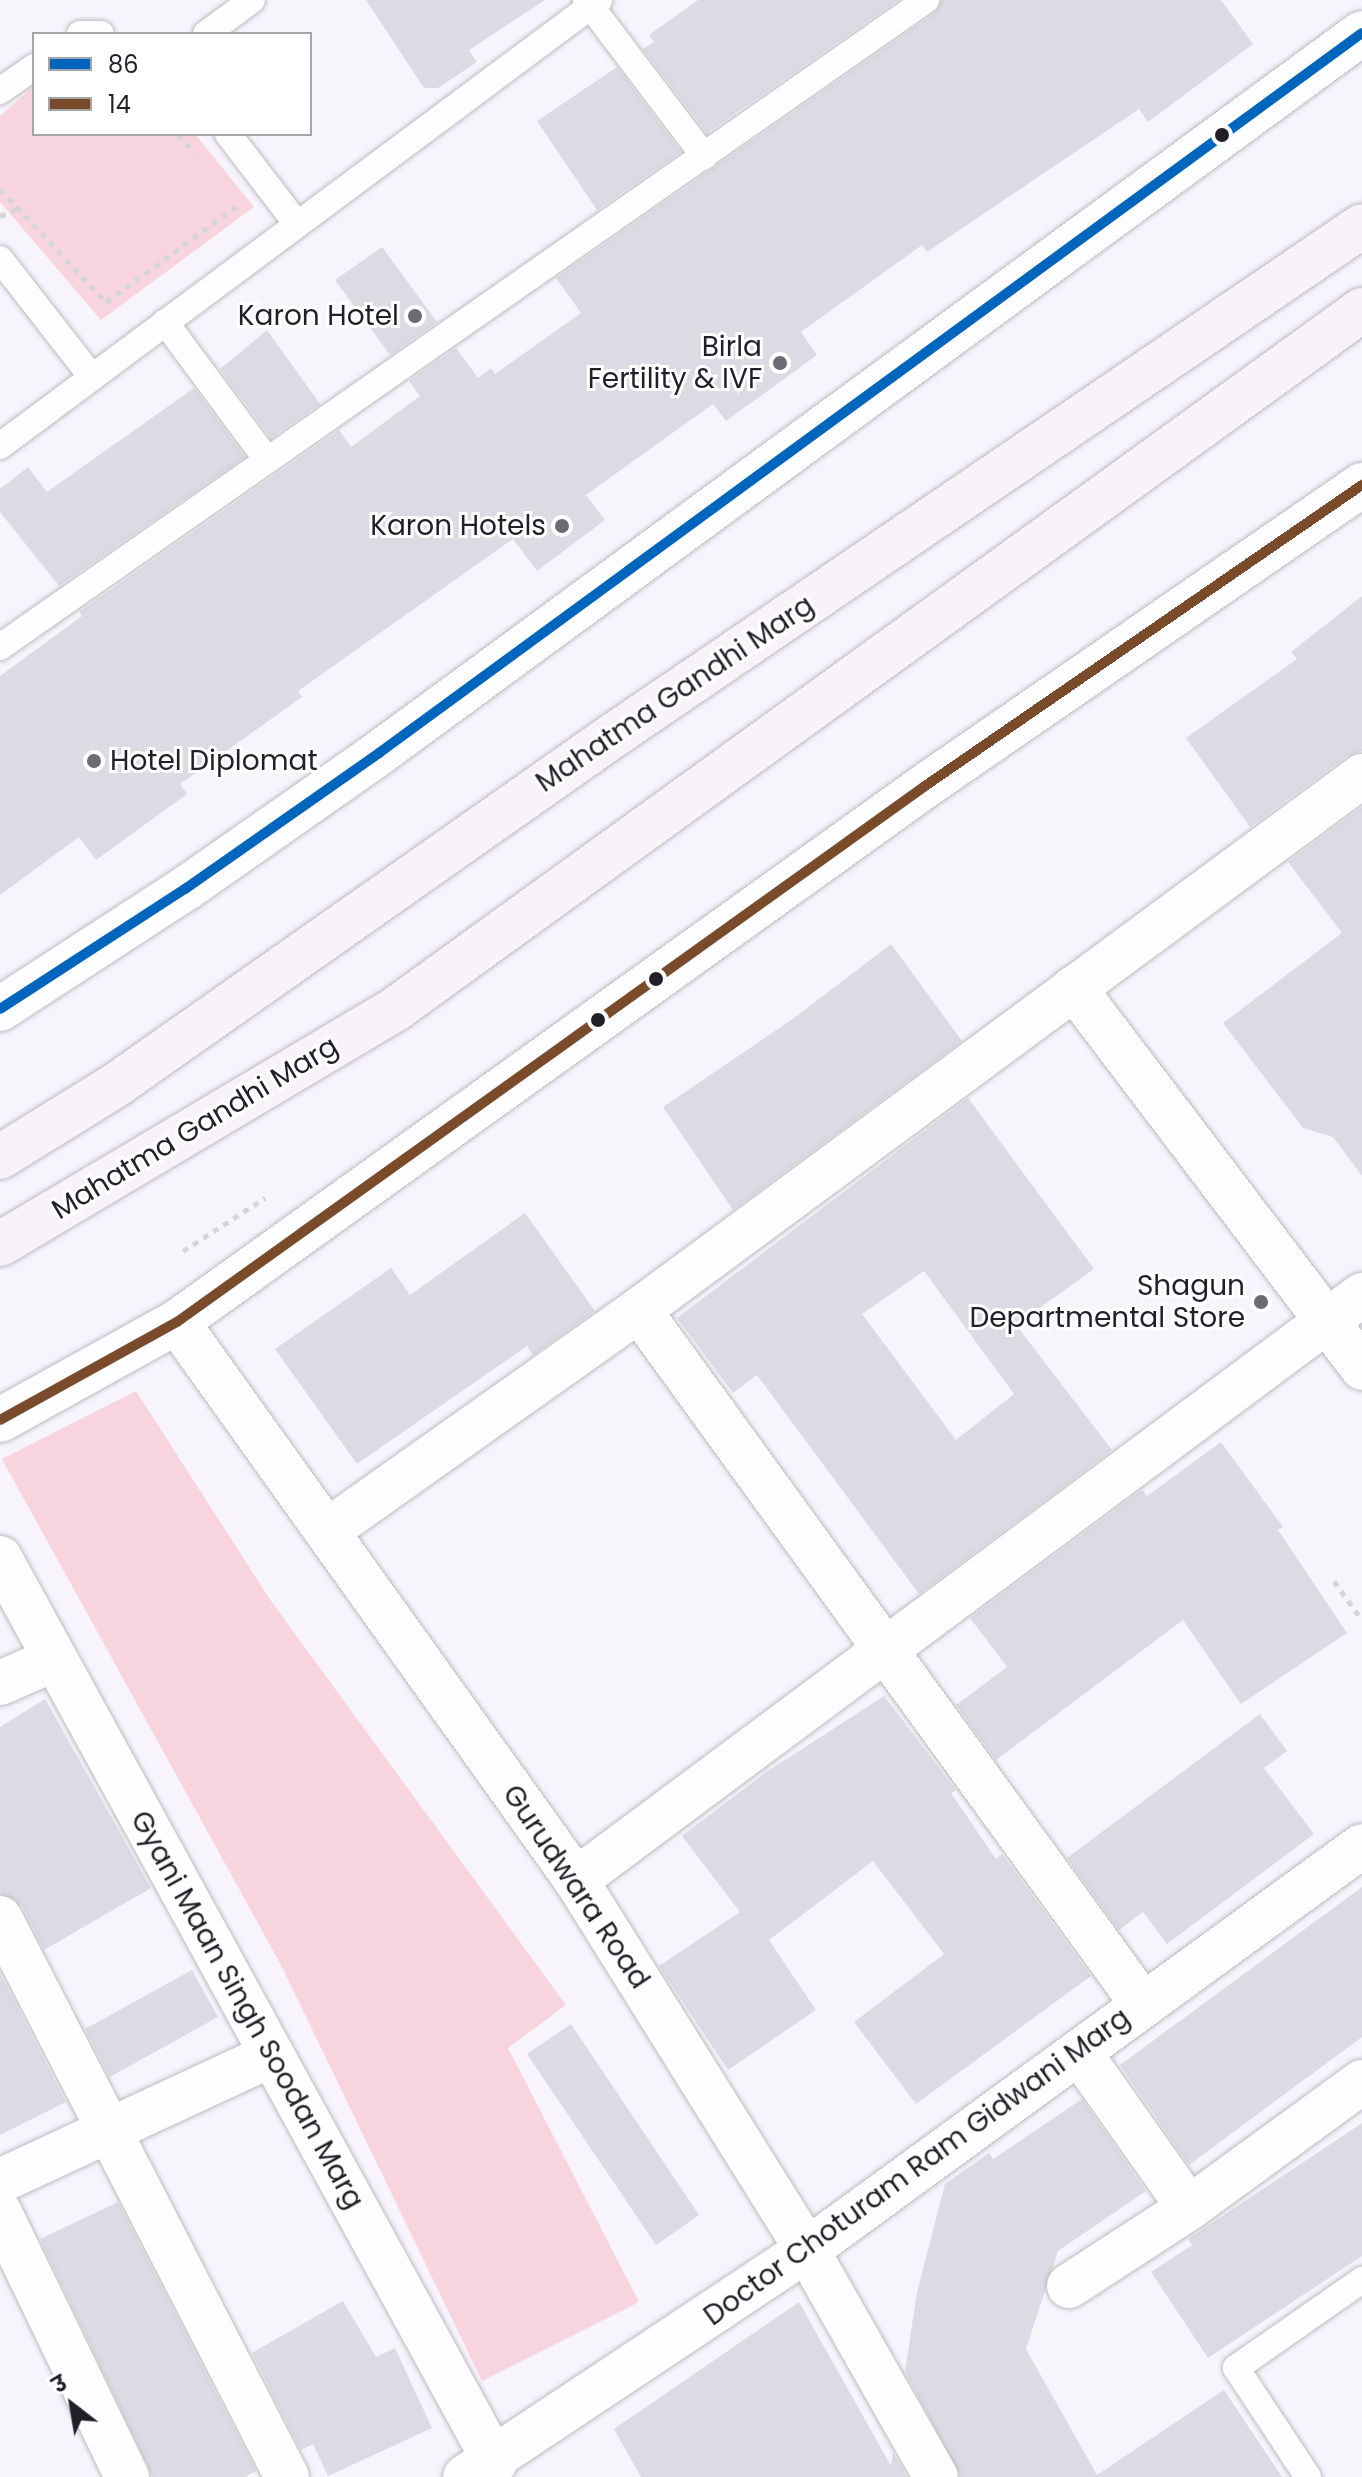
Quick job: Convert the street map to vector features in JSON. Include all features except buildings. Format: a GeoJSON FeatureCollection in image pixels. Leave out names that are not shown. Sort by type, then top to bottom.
{"type":"FeatureCollection","features":[{"type":"Feature","properties":{"kind":"main road","name":"Mahatma Gandhi Marg"},"geometry":{"type":"LineString","coordinates":[[0,1157],[116,1085],[611,737],[1359,227]]}},
{"type":"Feature","properties":{"kind":"main road","name":"Mahatma Gandhi Marg"},"geometry":{"type":"LineString","coordinates":[[0,1244],[397,1008],[1343,330],[1362,310]]}},
{"type":"Feature","properties":{"kind":"street"},"geometry":{"type":"LineString","coordinates":[[0,1009],[185,889],[379,753],[1362,33]]}},
{"type":"Feature","properties":{"kind":"street"},"geometry":{"type":"LineString","coordinates":[[0,1420],[177,1322],[925,786],[1362,485]]}},
{"type":"Feature","properties":{"kind":"street"},"geometry":{"type":"LineString","coordinates":[[327,1531],[639,1310],[1362,776]]}},
{"type":"Feature","properties":{"kind":"street"},"geometry":{"type":"LineString","coordinates":[[1074,988],[1362,1368]]}},
{"type":"Feature","properties":{"kind":"street"},"geometry":{"type":"LineString","coordinates":[[576,1880],[889,1651],[1362,1295]]}},
{"type":"Feature","properties":{"kind":"street"},"geometry":{"type":"LineString","coordinates":[[639,1310],[1143,2005]]}},
{"type":"Feature","properties":{"kind":"street","name":"Gurudwara Road"},"geometry":{"type":"LineString","coordinates":[[177,1322],[576,1880],[807,2250],[936,2477]]}},
{"type":"Feature","properties":{"kind":"street","name":"Gyani Maan Singh Soodan Marg"},"geometry":{"type":"LineString","coordinates":[[0,1558],[272,2055],[480,2469]]}},
{"type":"Feature","properties":{"kind":"street"},"geometry":{"type":"LineString","coordinates":[[0,1683],[55,1659]]}},
{"type":"Feature","properties":{"kind":"street","name":"Doctor Choturam Ram Gidwani Marg"},"geometry":{"type":"LineString","coordinates":[[480,2469],[807,2250],[1362,1846]]}},
{"type":"Feature","properties":{"kind":"street"},"geometry":{"type":"LineString","coordinates":[[0,1918],[287,2477]]}},
{"type":"Feature","properties":{"kind":"street"},"geometry":{"type":"LineString","coordinates":[[1079,2052],[1189,2208]]}},
{"type":"Feature","properties":{"kind":"street"},"geometry":{"type":"LineString","coordinates":[[0,2181],[272,2055]]}},
{"type":"Feature","properties":{"kind":"street"},"geometry":{"type":"LineString","coordinates":[[1069,2286],[1189,2208],[1362,2082]]}},
{"type":"Feature","properties":{"kind":"street"},"geometry":{"type":"LineString","coordinates":[[0,2213],[127,2477]]}},
{"type":"Feature","properties":{"kind":"lane"},"geometry":{"type":"LineString","coordinates":[[209,32],[252,0]]}},
{"type":"Feature","properties":{"kind":"lane"},"geometry":{"type":"LineString","coordinates":[[0,647],[926,0]]}},
{"type":"Feature","properties":{"kind":"lane"},"geometry":{"type":"LineString","coordinates":[[0,446],[592,2],[704,156]]}},
{"type":"Feature","properties":{"kind":"lane"},"geometry":{"type":"LineString","coordinates":[[0,91],[32,68]]}},
{"type":"Feature","properties":{"kind":"lane"},"geometry":{"type":"LineString","coordinates":[[230,136],[297,224]]}},
{"type":"Feature","properties":{"kind":"lane"},"geometry":{"type":"LineString","coordinates":[[0,259],[92,377]]}},
{"type":"Feature","properties":{"kind":"lane"},"geometry":{"type":"LineString","coordinates":[[165,322],[267,460]]}},
{"type":"Feature","properties":{"kind":"lane"},"geometry":{"type":"LineString","coordinates":[[1308,2477],[1236,2368],[1362,2280]]}},
{"type":"Feature","properties":{"kind":"path"},"geometry":{"type":"LineString","coordinates":[[180,136],[198,157]]}},
{"type":"Feature","properties":{"kind":"path"},"geometry":{"type":"LineString","coordinates":[[0,189],[16,210],[106,302],[239,204],[229,193]]}},
{"type":"Feature","properties":{"kind":"path"},"geometry":{"type":"LineString","coordinates":[[0,216],[16,210]]}},
{"type":"Feature","properties":{"kind":"path"},"geometry":{"type":"LineString","coordinates":[[183,1251],[265,1198]]}},
{"type":"Feature","properties":{"kind":"path"},"geometry":{"type":"LineString","coordinates":[[1334,1581],[1362,1620]]}},
{"type":"Feature","properties":{"kind":"shaded area"},"geometry":{"type":"Polygon","coordinates":[[[32,88],[32,136],[197,136],[254,207],[101,320],[0,202],[0,116],[32,88]]]}},
{"type":"Feature","properties":{"kind":"shaded area"},"geometry":{"type":"Polygon","coordinates":[[[136,1391],[271,1601],[566,2005],[508,2048],[639,2302],[482,2381],[281,1965],[2,1459],[136,1391]]]}},
{"type":"Feature","properties":{"kind":"transit line","name":"86"},"geometry":{"type":"LineString","coordinates":[[0,1009],[185,889],[379,753],[1362,33]]}},
{"type":"Feature","properties":{"kind":"transit line","name":"14"},"geometry":{"type":"LineString","coordinates":[[0,1420],[177,1322],[925,786],[1362,485]]}},
{"type":"Feature","properties":{"kind":"place","name":"Karon Hotel"},"geometry":{"type":"Point","coordinates":[415,316]}},
{"type":"Feature","properties":{"kind":"place","name":"Birla Fertility & IVF"},"geometry":{"type":"Point","coordinates":[780,363]}},
{"type":"Feature","properties":{"kind":"place","name":"Karon Hotels"},"geometry":{"type":"Point","coordinates":[562,526]}},
{"type":"Feature","properties":{"kind":"place","name":"Hotel Diplomat"},"geometry":{"type":"Point","coordinates":[94,761]}},
{"type":"Feature","properties":{"kind":"place","name":"Shagun Departmental Store"},"geometry":{"type":"Point","coordinates":[1261,1302]}}]}
